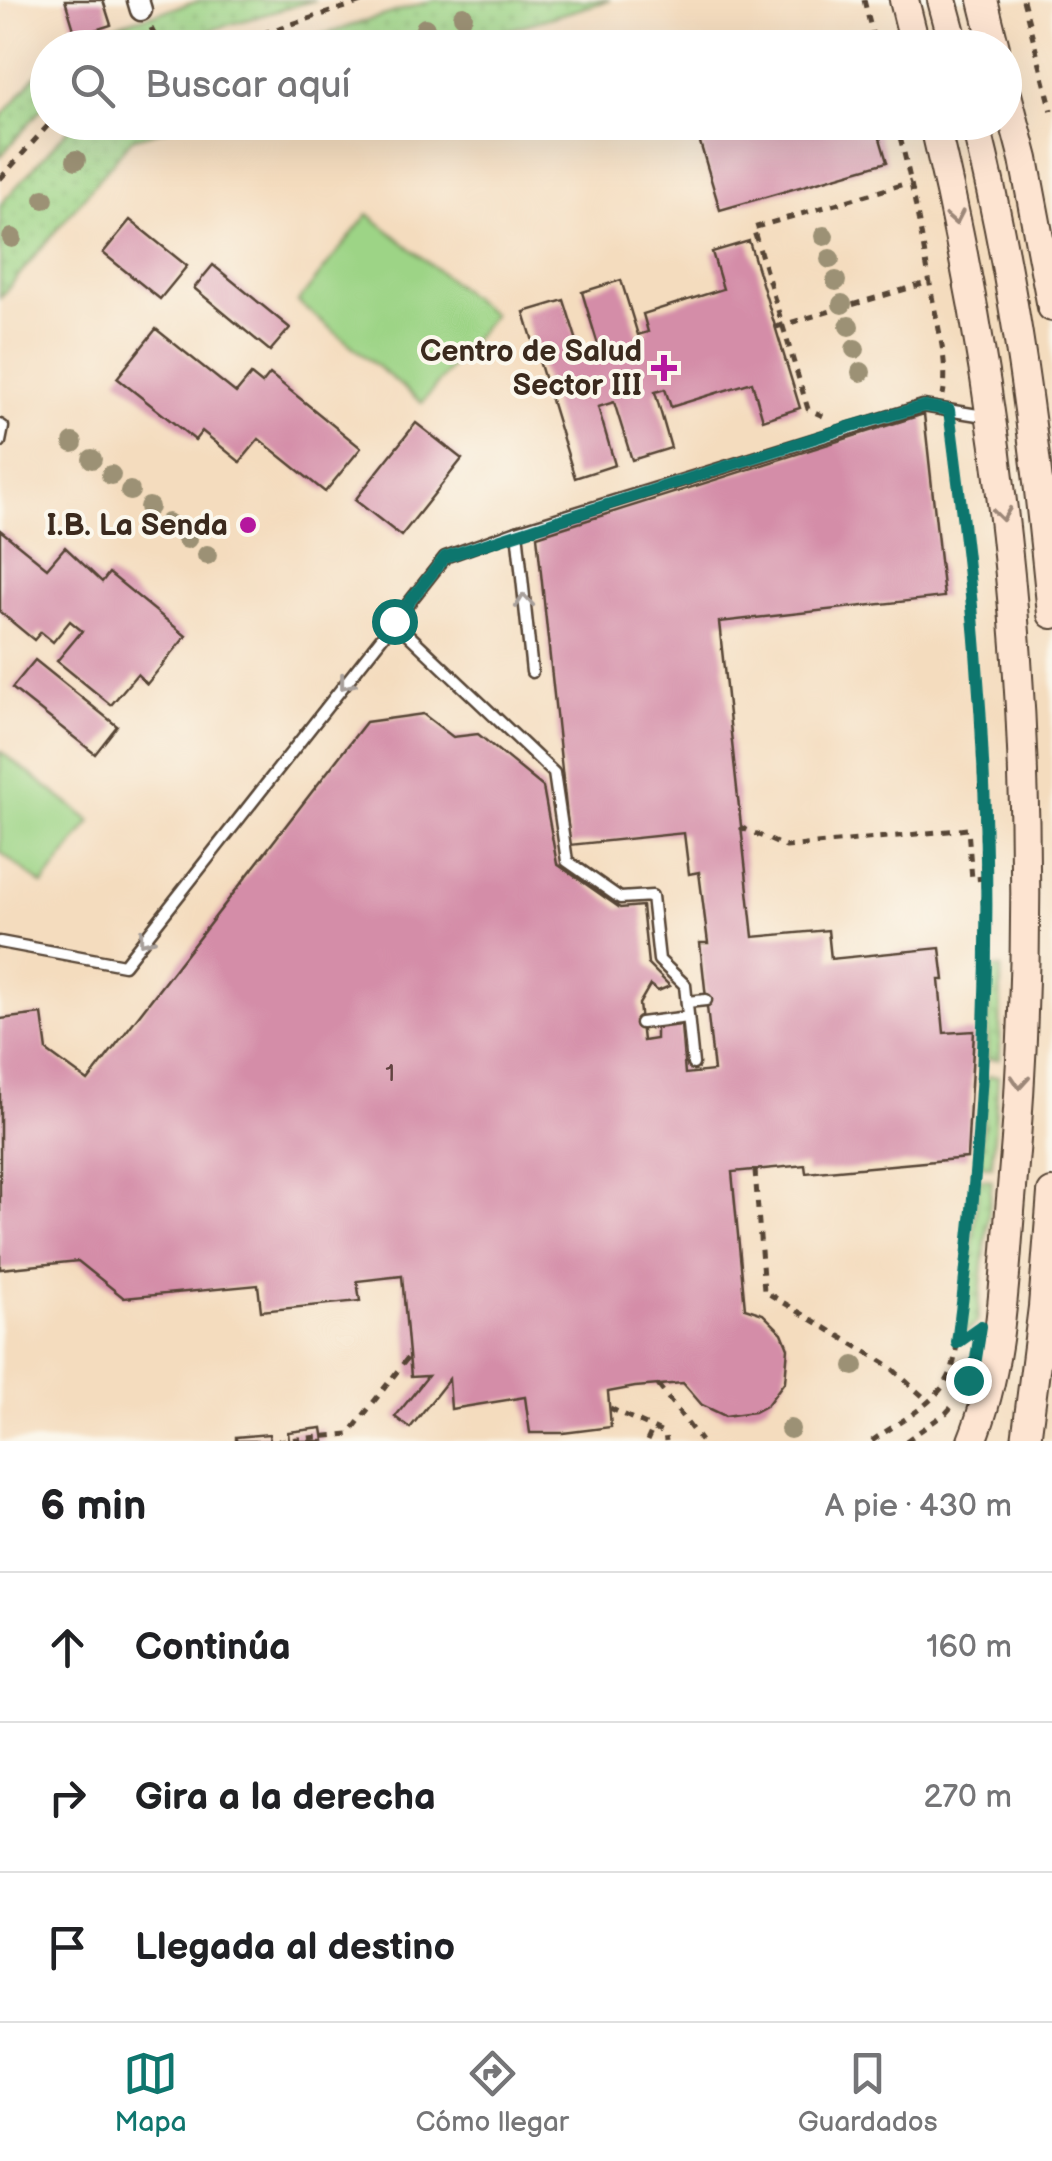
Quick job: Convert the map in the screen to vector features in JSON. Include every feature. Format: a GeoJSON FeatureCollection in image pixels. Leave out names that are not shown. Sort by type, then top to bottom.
{"type":"FeatureCollection","features":[{"type":"Feature","properties":{"kind":"main road"},"geometry":{"type":"LineString","coordinates":[[904,0],[912,30]]}},
{"type":"Feature","properties":{"kind":"main road"},"geometry":{"type":"LineString","coordinates":[[942,0],[951,30]]}},
{"type":"Feature","properties":{"kind":"main road"},"geometry":{"type":"LineString","coordinates":[[983,0],[990,30]]}},
{"type":"Feature","properties":{"kind":"main road"},"geometry":{"type":"LineString","coordinates":[[938,140],[991,417],[1017,670],[1026,904],[1022,1037],[1002,1298],[984,1412],[972,1441]]}},
{"type":"Feature","properties":{"kind":"main road"},"geometry":{"type":"LineString","coordinates":[[979,140],[1003,246],[1027,387],[1052,614]]}},
{"type":"Feature","properties":{"kind":"main road"},"geometry":{"type":"LineString","coordinates":[[1019,140],[1052,307]]}},
{"type":"Feature","properties":{"kind":"main road"},"geometry":{"type":"LineString","coordinates":[[1026,1441],[1043,1308],[1052,1193]]}},
{"type":"Feature","properties":{"kind":"lane"},"geometry":{"type":"LineString","coordinates":[[0,942],[124,966],[445,557],[517,531],[924,406],[991,417]]}},
{"type":"Feature","properties":{"kind":"lane"},"geometry":{"type":"LineString","coordinates":[[0,425],[0,442]]}},
{"type":"Feature","properties":{"kind":"lane"},"geometry":{"type":"LineString","coordinates":[[517,531],[532,672]]}},
{"type":"Feature","properties":{"kind":"lane"},"geometry":{"type":"LineString","coordinates":[[394,621],[554,773],[566,860],[620,898],[652,896],[659,960],[685,985],[693,1064]]}},
{"type":"Feature","properties":{"kind":"lane"},"geometry":{"type":"LineString","coordinates":[[687,1002],[706,1000]]}},
{"type":"Feature","properties":{"kind":"lane"},"geometry":{"type":"LineString","coordinates":[[642,1022],[688,1017]]}},
{"type":"Feature","properties":{"kind":"path"},"geometry":{"type":"LineString","coordinates":[[273,30],[368,0]]}},
{"type":"Feature","properties":{"kind":"path"},"geometry":{"type":"LineString","coordinates":[[864,0],[872,30]]}},
{"type":"Feature","properties":{"kind":"path"},"geometry":{"type":"LineString","coordinates":[[1023,0],[1052,111]]}},
{"type":"Feature","properties":{"kind":"path"},"geometry":{"type":"LineString","coordinates":[[1,177],[35,140]]}},
{"type":"Feature","properties":{"kind":"path"},"geometry":{"type":"LineString","coordinates":[[872,1441],[928,1401],[952,1370],[974,1172],[984,960],[985,878],[976,654],[949,410],[942,394],[945,386],[930,282],[901,140]]}},
{"type":"Feature","properties":{"kind":"path"},"geometry":{"type":"LineString","coordinates":[[840,412],[821,417],[808,409],[779,326],[753,228],[912,182]]}},
{"type":"Feature","properties":{"kind":"path"},"geometry":{"type":"LineString","coordinates":[[779,326],[930,282]]}},
{"type":"Feature","properties":{"kind":"path"},"geometry":{"type":"LineString","coordinates":[[740,826],[786,847],[968,829],[972,879],[985,878]]}},
{"type":"Feature","properties":{"kind":"path"},"geometry":{"type":"LineString","coordinates":[[984,960],[994,960]]}},
{"type":"Feature","properties":{"kind":"path"},"geometry":{"type":"LineString","coordinates":[[755,1170],[764,1291],[888,1365],[928,1401]]}},
{"type":"Feature","properties":{"kind":"path"},"geometry":{"type":"LineString","coordinates":[[957,1343],[969,1335]]}},
{"type":"Feature","properties":{"kind":"path"},"geometry":{"type":"LineString","coordinates":[[277,1441],[349,1434],[409,1356]]}},
{"type":"Feature","properties":{"kind":"path"},"geometry":{"type":"LineString","coordinates":[[658,1385],[702,1441]]}},
{"type":"Feature","properties":{"kind":"path"},"geometry":{"type":"LineString","coordinates":[[906,1441],[946,1413],[963,1390]]}},
{"type":"Feature","properties":{"kind":"path"},"geometry":{"type":"LineString","coordinates":[[610,1408],[665,1434],[666,1441]]}},
{"type":"Feature","properties":{"kind":"path"},"geometry":{"type":"LineString","coordinates":[[647,1441],[653,1428]]}},
{"type":"Feature","properties":{"kind":"green space"},"geometry":{"type":"Polygon","coordinates":[[[203,0],[315,0],[211,30],[98,30],[203,0]]]}},
{"type":"Feature","properties":{"kind":"green space"},"geometry":{"type":"Polygon","coordinates":[[[434,0],[610,0],[508,30],[337,30],[434,0]]]}},
{"type":"Feature","properties":{"kind":"green space"},"geometry":{"type":"Polygon","coordinates":[[[30,83],[30,122],[0,157],[0,119],[30,83]]]}},
{"type":"Feature","properties":{"kind":"green space"},"geometry":{"type":"Polygon","coordinates":[[[59,140],[131,140],[0,298],[0,205],[59,140]]]}},
{"type":"Feature","properties":{"kind":"green space"},"geometry":{"type":"Polygon","coordinates":[[[368,214],[493,315],[422,403],[298,302],[368,214]]]}},
{"type":"Feature","properties":{"kind":"green space"},"geometry":{"type":"Polygon","coordinates":[[[0,751],[91,821],[43,885],[0,852],[0,751]]]}},
{"type":"Feature","properties":{"kind":"green space"},"geometry":{"type":"Polygon","coordinates":[[[1001,968],[1000,1059],[987,1059],[990,969],[1001,968]]]}},
{"type":"Feature","properties":{"kind":"green space"},"geometry":{"type":"Polygon","coordinates":[[[987,1076],[998,1076],[992,1166],[980,1165],[987,1076]]]}},
{"type":"Feature","properties":{"kind":"green space"},"geometry":{"type":"Polygon","coordinates":[[[979,1179],[992,1180],[977,1322],[963,1335],[979,1179]]]}},
{"type":"Feature","properties":{"kind":"building"},"geometry":{"type":"Polygon","coordinates":[[[65,0],[103,0],[111,25],[74,30],[65,0]]]}},
{"type":"Feature","properties":{"kind":"building"},"geometry":{"type":"Polygon","coordinates":[[[699,140],[880,140],[887,162],[720,210],[699,140]]]}},
{"type":"Feature","properties":{"kind":"building"},"geometry":{"type":"Polygon","coordinates":[[[130,220],[187,266],[160,299],[103,253],[130,220]]]}},
{"type":"Feature","properties":{"kind":"building","name":"Centro de Salud Sector III"},"geometry":{"type":"Polygon","coordinates":[[[749,241],[800,408],[763,420],[752,382],[671,407],[665,389],[655,392],[671,448],[632,460],[614,402],[598,407],[615,465],[575,478],[524,312],[564,300],[581,354],[599,348],[582,292],[621,280],[638,335],[648,332],[643,314],[723,289],[712,252],[749,241]]]}},
{"type":"Feature","properties":{"kind":"building"},"geometry":{"type":"Polygon","coordinates":[[[213,265],[290,328],[270,351],[194,288],[213,265]]]}},
{"type":"Feature","properties":{"kind":"building"},"geometry":{"type":"Polygon","coordinates":[[[156,329],[236,393],[251,375],[262,384],[270,374],[361,448],[325,492],[259,439],[240,462],[202,431],[195,440],[117,378],[156,329]]]}},
{"type":"Feature","properties":{"kind":"building"},"geometry":{"type":"Polygon","coordinates":[[[924,414],[944,597],[719,622],[753,937],[828,930],[831,959],[940,948],[944,1033],[974,1031],[967,1158],[806,1173],[805,1165],[732,1172],[745,1308],[763,1314],[782,1333],[788,1348],[785,1381],[767,1405],[754,1412],[725,1416],[702,1405],[683,1383],[635,1387],[608,1392],[611,1427],[530,1433],[525,1397],[451,1409],[449,1379],[410,1428],[395,1417],[428,1376],[411,1377],[402,1276],[357,1281],[360,1301],[261,1311],[258,1285],[124,1298],[78,1261],[0,1269],[0,1019],[42,1014],[47,1051],[88,1081],[366,722],[423,714],[453,737],[478,734],[543,787],[557,864],[620,908],[642,906],[648,964],[670,986],[658,991],[650,985],[639,1004],[643,1041],[656,1039],[656,1028],[681,1025],[685,1074],[714,1071],[700,943],[708,943],[699,872],[689,874],[684,833],[570,845],[537,536],[924,414]]]}},
{"type":"Feature","properties":{"kind":"building"},"geometry":{"type":"Polygon","coordinates":[[[416,423],[462,459],[401,536],[355,500],[416,423]]]}},
{"type":"Feature","properties":{"kind":"building"},"geometry":{"type":"Polygon","coordinates":[[[0,530],[47,568],[65,547],[102,582],[109,573],[186,636],[147,684],[137,674],[111,705],[57,661],[82,631],[70,621],[53,642],[41,632],[34,640],[0,612],[0,530]]]}},
{"type":"Feature","properties":{"kind":"building"},"geometry":{"type":"Polygon","coordinates":[[[35,660],[117,726],[95,754],[12,688],[35,660]]]}},
{"type":"Feature","properties":{"kind":"building"},"geometry":{"type":"Polygon","coordinates":[[[322,1428],[324,1441],[289,1441],[288,1432],[322,1428]]]}},
{"type":"Feature","properties":{"kind":"building"},"geometry":{"type":"Polygon","coordinates":[[[269,1434],[270,1441],[236,1441],[236,1437],[269,1434]]]}},
{"type":"Feature","properties":{"kind":"place","name":"Centro de Salud Sector III"},"geometry":{"type":"Point","coordinates":[664,368]}},
{"type":"Feature","properties":{"kind":"place","name":"I.B. La Senda"},"geometry":{"type":"Point","coordinates":[248,525]}},
{"type":"Feature","properties":{"kind":"route"},"geometry":{"type":"LineString","coordinates":[[394,621],[445,557],[852,426],[924,406],[949,410],[976,654],[986,903],[982,1056],[957,1343],[981,1326],[975,1365],[968,1380]]}}]}
